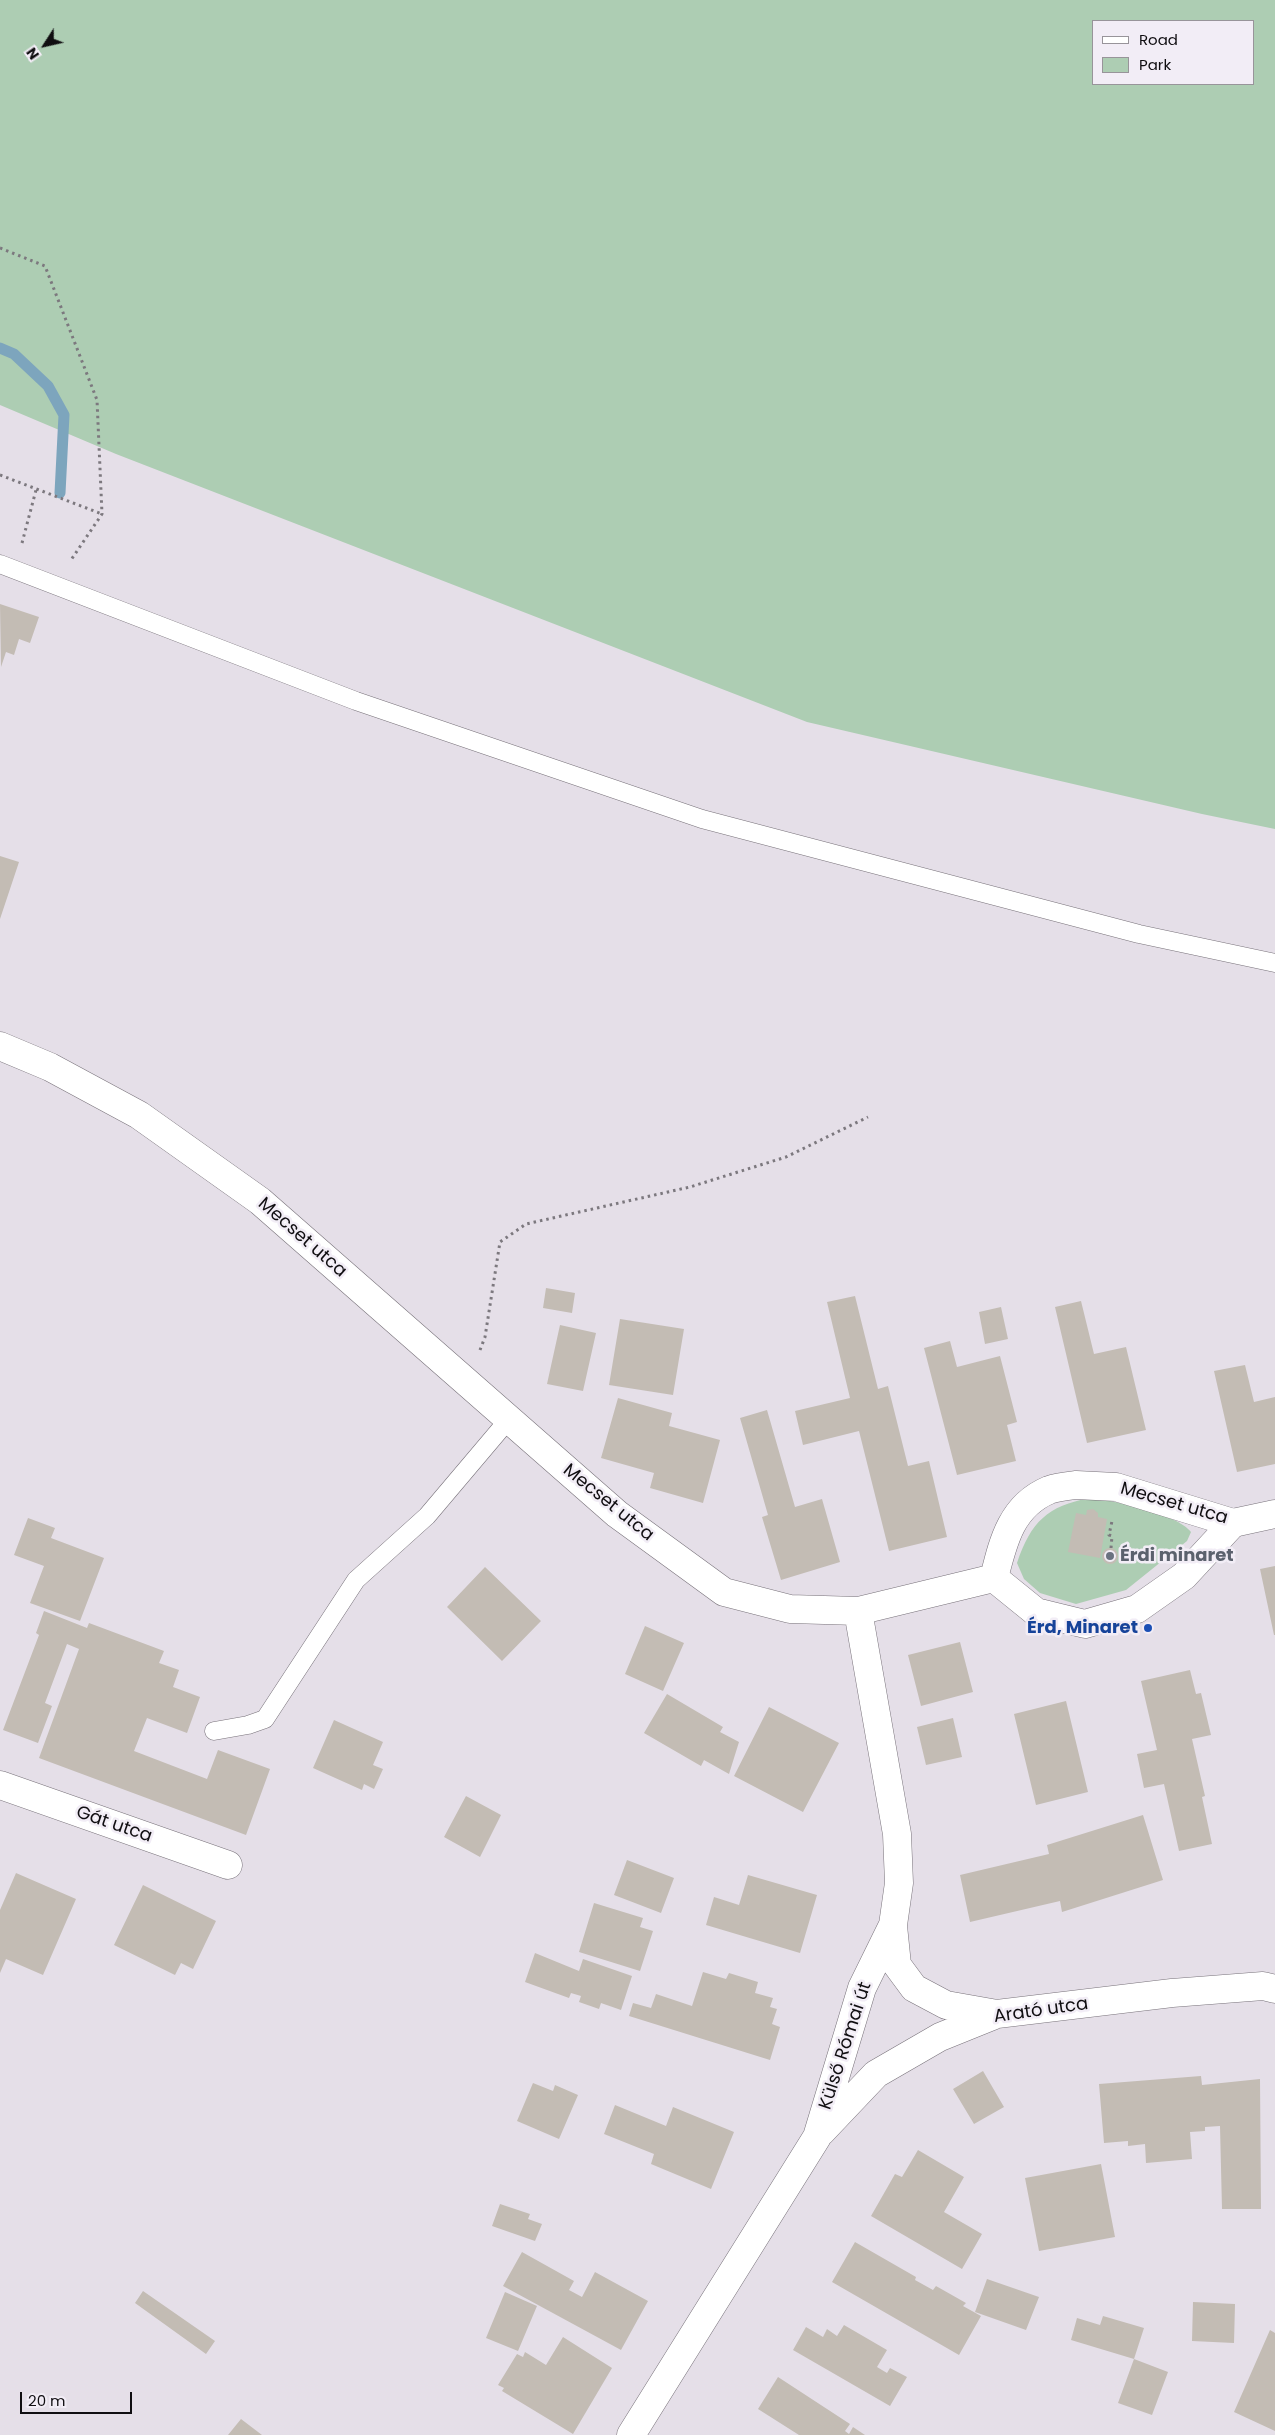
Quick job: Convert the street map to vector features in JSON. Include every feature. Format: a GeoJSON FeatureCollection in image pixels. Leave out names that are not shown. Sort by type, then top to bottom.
{"type":"FeatureCollection","features":[{"type":"Feature","properties":{"kind":"street","name":"Mecset utca"},"geometry":{"type":"LineString","coordinates":[[0,1046],[50,1067],[139,1115],[260,1201],[617,1514],[724,1592],[790,1609],[858,1612],[994,1578],[1005,1536],[1021,1508],[1049,1490],[1076,1485],[1116,1486],[1233,1523],[1275,1514]]}},
{"type":"Feature","properties":{"kind":"street"},"geometry":{"type":"LineString","coordinates":[[994,1578],[1036,1612],[1085,1624],[1137,1609],[1184,1576],[1233,1523]]}},
{"type":"Feature","properties":{"kind":"street","name":"Külső Római út"},"geometry":{"type":"LineString","coordinates":[[632,2435],[817,2137],[862,1988],[893,1925],[899,1883],[897,1834],[858,1612]]}},
{"type":"Feature","properties":{"kind":"street","name":"Gát utca"},"geometry":{"type":"LineString","coordinates":[[0,1784],[228,1865]]}},
{"type":"Feature","properties":{"kind":"street"},"geometry":{"type":"LineString","coordinates":[[893,1925],[897,1965],[914,1988],[946,2005],[997,2014]]}},
{"type":"Feature","properties":{"kind":"street","name":"Arató utca"},"geometry":{"type":"LineString","coordinates":[[817,2137],[876,2074],[940,2036],[997,2014],[1172,1993],[1263,1986],[1275,1989]]}},
{"type":"Feature","properties":{"kind":"lane"},"geometry":{"type":"LineString","coordinates":[[8,567],[356,701],[702,819],[1139,934],[1275,963]]}},
{"type":"Feature","properties":{"kind":"lane"},"geometry":{"type":"LineString","coordinates":[[214,1731],[248,1725],[265,1719],[356,1580],[427,1516],[509,1419]]}},
{"type":"Feature","properties":{"kind":"path"},"geometry":{"type":"LineString","coordinates":[[0,248],[45,266],[97,400],[102,514],[54,586]]}},
{"type":"Feature","properties":{"kind":"path"},"geometry":{"type":"LineString","coordinates":[[0,475],[102,514]]}},
{"type":"Feature","properties":{"kind":"path"},"geometry":{"type":"LineString","coordinates":[[8,567],[36,490]]}},
{"type":"Feature","properties":{"kind":"path"},"geometry":{"type":"LineString","coordinates":[[468,1384],[485,1337],[500,1242],[526,1224],[690,1187],[786,1157],[868,1117]]}},
{"type":"Feature","properties":{"kind":"path"},"geometry":{"type":"LineString","coordinates":[[1111,1548],[1112,1536]]}},
{"type":"Feature","properties":{"kind":"green space"},"geometry":{"type":"Polygon","coordinates":[[[0,0],[1275,0],[1275,829],[1202,814],[807,722],[116,454],[0,405],[0,0]]]}},
{"type":"Feature","properties":{"kind":"green space"},"geometry":{"type":"Polygon","coordinates":[[[1090,1498],[1128,1505],[1159,1514],[1184,1525],[1191,1532],[1187,1541],[1126,1590],[1076,1604],[1040,1593],[1024,1579],[1017,1563],[1028,1537],[1043,1518],[1052,1511],[1075,1501],[1090,1498]]]}},
{"type":"Feature","properties":{"kind":"building"},"geometry":{"type":"Polygon","coordinates":[[[0,604],[39,617],[30,643],[19,639],[14,655],[6,652],[1,667],[0,604]]]}},
{"type":"Feature","properties":{"kind":"building"},"geometry":{"type":"Polygon","coordinates":[[[0,856],[19,862],[0,919],[0,856]]]}},
{"type":"Feature","properties":{"kind":"building"},"geometry":{"type":"Polygon","coordinates":[[[546,1288],[575,1293],[572,1313],[543,1308],[546,1288]]]}},
{"type":"Feature","properties":{"kind":"building"},"geometry":{"type":"Polygon","coordinates":[[[855,1296],[878,1389],[888,1386],[908,1466],[929,1461],[947,1537],[889,1551],[859,1431],[803,1445],[795,1411],[850,1398],[827,1302],[855,1296]]]}},
{"type":"Feature","properties":{"kind":"building"},"geometry":{"type":"Polygon","coordinates":[[[1081,1301],[1094,1354],[1126,1347],[1146,1430],[1087,1443],[1055,1307],[1081,1301]]]}},
{"type":"Feature","properties":{"kind":"building"},"geometry":{"type":"Polygon","coordinates":[[[1001,1307],[1008,1339],[985,1344],[979,1312],[1001,1307]]]}},
{"type":"Feature","properties":{"kind":"building"},"geometry":{"type":"Polygon","coordinates":[[[620,1319],[684,1329],[673,1395],[609,1385],[620,1319]]]}},
{"type":"Feature","properties":{"kind":"building"},"geometry":{"type":"Polygon","coordinates":[[[560,1325],[596,1333],[583,1391],[547,1384],[560,1325]]]}},
{"type":"Feature","properties":{"kind":"building"},"geometry":{"type":"Polygon","coordinates":[[[950,1341],[957,1367],[1000,1356],[1017,1422],[1007,1425],[1016,1461],[957,1475],[924,1348],[950,1341]]]}},
{"type":"Feature","properties":{"kind":"building"},"geometry":{"type":"Polygon","coordinates":[[[1245,1365],[1254,1402],[1275,1397],[1275,1464],[1237,1472],[1214,1371],[1245,1365]]]}},
{"type":"Feature","properties":{"kind":"building"},"geometry":{"type":"Polygon","coordinates":[[[618,1398],[672,1413],[669,1426],[720,1440],[703,1503],[650,1488],[654,1473],[601,1458],[618,1398]]]}},
{"type":"Feature","properties":{"kind":"building"},"geometry":{"type":"Polygon","coordinates":[[[767,1410],[795,1507],[822,1499],[840,1562],[781,1580],[762,1517],[768,1515],[740,1418],[767,1410]]]}},
{"type":"Feature","properties":{"kind":"building"},"geometry":{"type":"Polygon","coordinates":[[[1093,1509],[1098,1513],[1098,1517],[1107,1519],[1100,1558],[1068,1552],[1076,1513],[1086,1515],[1087,1510],[1093,1509]]]}},
{"type":"Feature","properties":{"kind":"building"},"geometry":{"type":"Polygon","coordinates":[[[28,1518],[55,1528],[51,1538],[104,1558],[80,1621],[30,1603],[44,1566],[14,1555],[28,1518]]]}},
{"type":"Feature","properties":{"kind":"building","name":"Érdi minaret"},"geometry":{"type":"Polygon","coordinates":[[[1107,1548],[1113,1548],[1118,1553],[1116,1562],[1107,1564],[1102,1559],[1102,1553],[1107,1548]]]}},
{"type":"Feature","properties":{"kind":"building"},"geometry":{"type":"Polygon","coordinates":[[[1275,1566],[1275,1635],[1274,1635],[1260,1569],[1275,1566]]]}},
{"type":"Feature","properties":{"kind":"building"},"geometry":{"type":"Polygon","coordinates":[[[485,1567],[541,1621],[502,1661],[447,1607],[485,1567]]]}},
{"type":"Feature","properties":{"kind":"building"},"geometry":{"type":"Polygon","coordinates":[[[44,1611],[87,1628],[89,1623],[164,1651],[159,1663],[179,1670],[173,1687],[200,1697],[187,1733],[147,1718],[134,1751],[207,1779],[218,1750],[270,1769],[246,1835],[39,1758],[79,1649],[67,1644],[45,1703],[52,1706],[38,1743],[3,1730],[39,1635],[36,1633],[44,1611]]]}},
{"type":"Feature","properties":{"kind":"building"},"geometry":{"type":"Polygon","coordinates":[[[645,1626],[684,1643],[663,1691],[625,1674],[645,1626]]]}},
{"type":"Feature","properties":{"kind":"building"},"geometry":{"type":"Polygon","coordinates":[[[960,1642],[973,1692],[921,1706],[908,1655],[960,1642]]]}},
{"type":"Feature","properties":{"kind":"building"},"geometry":{"type":"Polygon","coordinates":[[[1190,1670],[1196,1694],[1201,1693],[1211,1735],[1192,1739],[1205,1796],[1202,1797],[1212,1844],[1179,1851],[1164,1784],[1144,1788],[1137,1754],[1157,1750],[1141,1681],[1190,1670]]]}},
{"type":"Feature","properties":{"kind":"building"},"geometry":{"type":"Polygon","coordinates":[[[667,1694],[723,1727],[720,1732],[739,1742],[729,1774],[704,1760],[701,1766],[644,1733],[667,1694]]]}},
{"type":"Feature","properties":{"kind":"building"},"geometry":{"type":"Polygon","coordinates":[[[1066,1701],[1088,1792],[1036,1805],[1014,1714],[1066,1701]]]}},
{"type":"Feature","properties":{"kind":"building"},"geometry":{"type":"Polygon","coordinates":[[[769,1707],[839,1743],[803,1812],[734,1776],[769,1707]]]}},
{"type":"Feature","properties":{"kind":"building"},"geometry":{"type":"Polygon","coordinates":[[[953,1718],[962,1757],[926,1765],[917,1727],[953,1718]]]}},
{"type":"Feature","properties":{"kind":"building"},"geometry":{"type":"Polygon","coordinates":[[[334,1720],[383,1742],[373,1765],[383,1769],[374,1789],[364,1784],[362,1790],[313,1768],[334,1720]]]}},
{"type":"Feature","properties":{"kind":"building"},"geometry":{"type":"Polygon","coordinates":[[[466,1796],[501,1815],[480,1857],[444,1837],[466,1796]]]}},
{"type":"Feature","properties":{"kind":"building"},"geometry":{"type":"Polygon","coordinates":[[[1143,1815],[1163,1880],[1062,1912],[1060,1901],[970,1922],[960,1875],[1049,1854],[1047,1845],[1143,1815]]]}},
{"type":"Feature","properties":{"kind":"building"},"geometry":{"type":"Polygon","coordinates":[[[627,1860],[674,1878],[661,1913],[614,1895],[627,1860]]]}},
{"type":"Feature","properties":{"kind":"building"},"geometry":{"type":"Polygon","coordinates":[[[16,1873],[76,1899],[43,1975],[6,1959],[0,1973],[0,1910],[16,1873]]]}},
{"type":"Feature","properties":{"kind":"building"},"geometry":{"type":"Polygon","coordinates":[[[748,1875],[817,1895],[800,1953],[706,1925],[714,1897],[739,1905],[748,1875]]]}},
{"type":"Feature","properties":{"kind":"building"},"geometry":{"type":"Polygon","coordinates":[[[143,1885],[216,1921],[193,1969],[181,1963],[175,1975],[114,1945],[143,1885]]]}},
{"type":"Feature","properties":{"kind":"building"},"geometry":{"type":"Polygon","coordinates":[[[594,1903],[643,1918],[640,1927],[653,1931],[640,1971],[579,1952],[594,1903]]]}},
{"type":"Feature","properties":{"kind":"building"},"geometry":{"type":"Polygon","coordinates":[[[535,1953],[579,1971],[583,1959],[632,1976],[621,2010],[601,2003],[599,2009],[579,2002],[581,1996],[571,1993],[569,1998],[525,1982],[535,1953]]]}},
{"type":"Feature","properties":{"kind":"building"},"geometry":{"type":"Polygon","coordinates":[[[703,1972],[726,1979],[729,1973],[758,1982],[755,1993],[773,1998],[770,2007],[777,2009],[772,2024],[780,2027],[770,2060],[629,2016],[633,2003],[651,2008],[656,1994],[692,2006],[703,1972]]]}},
{"type":"Feature","properties":{"kind":"building"},"geometry":{"type":"Polygon","coordinates":[[[983,2071],[1004,2107],[974,2124],[953,2089],[983,2071]]]}},
{"type":"Feature","properties":{"kind":"building"},"geometry":{"type":"Polygon","coordinates":[[[1201,2076],[1202,2085],[1260,2079],[1261,2209],[1222,2209],[1220,2126],[1205,2127],[1205,2131],[1190,2132],[1192,2159],[1146,2163],[1145,2144],[1128,2146],[1128,2141],[1104,2143],[1099,2084],[1201,2076]]]}},
{"type":"Feature","properties":{"kind":"building"},"geometry":{"type":"Polygon","coordinates":[[[533,2083],[553,2091],[555,2085],[578,2095],[559,2139],[517,2121],[533,2083]]]}},
{"type":"Feature","properties":{"kind":"building"},"geometry":{"type":"Polygon","coordinates":[[[615,2105],[666,2126],[673,2107],[734,2132],[711,2189],[651,2164],[654,2154],[604,2134],[615,2105]]]}},
{"type":"Feature","properties":{"kind":"building"},"geometry":{"type":"Polygon","coordinates":[[[918,2150],[964,2177],[944,2212],[982,2234],[962,2269],[871,2216],[895,2174],[902,2177],[918,2150]]]}},
{"type":"Feature","properties":{"kind":"building"},"geometry":{"type":"Polygon","coordinates":[[[1101,2164],[1115,2237],[1039,2251],[1025,2178],[1101,2164]]]}},
{"type":"Feature","properties":{"kind":"building"},"geometry":{"type":"Polygon","coordinates":[[[500,2204],[530,2214],[528,2219],[542,2224],[535,2241],[492,2226],[500,2204]]]}},
{"type":"Feature","properties":{"kind":"building"},"geometry":{"type":"Polygon","coordinates":[[[855,2242],[916,2277],[915,2280],[933,2290],[936,2286],[966,2303],[963,2306],[981,2316],[959,2355],[832,2282],[855,2242]]]}},
{"type":"Feature","properties":{"kind":"building"},"geometry":{"type":"Polygon","coordinates":[[[522,2252],[574,2281],[569,2290],[582,2297],[595,2272],[648,2301],[621,2350],[503,2286],[522,2252]]]}},
{"type":"Feature","properties":{"kind":"building"},"geometry":{"type":"Polygon","coordinates":[[[987,2279],[1039,2297],[1026,2330],[975,2312],[987,2279]]]}},
{"type":"Feature","properties":{"kind":"building"},"geometry":{"type":"Polygon","coordinates":[[[143,2291],[215,2341],[206,2354],[135,2303],[143,2291]]]}},
{"type":"Feature","properties":{"kind":"building"},"geometry":{"type":"Polygon","coordinates":[[[505,2292],[537,2306],[518,2351],[486,2338],[505,2292]]]}},
{"type":"Feature","properties":{"kind":"building"},"geometry":{"type":"Polygon","coordinates":[[[1193,2302],[1235,2304],[1234,2343],[1192,2341],[1193,2302]]]}},
{"type":"Feature","properties":{"kind":"building"},"geometry":{"type":"Polygon","coordinates":[[[1103,2316],[1144,2328],[1134,2359],[1071,2340],[1077,2318],[1100,2325],[1103,2316]]]}},
{"type":"Feature","properties":{"kind":"building"},"geometry":{"type":"Polygon","coordinates":[[[844,2325],[887,2350],[877,2367],[887,2373],[890,2368],[907,2377],[890,2406],[793,2350],[806,2327],[823,2337],[827,2329],[837,2336],[844,2325]]]}},
{"type":"Feature","properties":{"kind":"building"},"geometry":{"type":"Polygon","coordinates":[[[1270,2330],[1275,2333],[1275,2431],[1234,2412],[1270,2330]]]}},
{"type":"Feature","properties":{"kind":"building"},"geometry":{"type":"Polygon","coordinates":[[[563,2337],[612,2368],[573,2434],[502,2391],[504,2388],[498,2385],[517,2354],[523,2357],[525,2352],[546,2365],[563,2337]]]}},
{"type":"Feature","properties":{"kind":"building"},"geometry":{"type":"Polygon","coordinates":[[[1134,2359],[1168,2372],[1152,2415],[1118,2403],[1134,2359]]]}},
{"type":"Feature","properties":{"kind":"building"},"geometry":{"type":"Polygon","coordinates":[[[778,2377],[850,2424],[845,2431],[849,2434],[853,2427],[865,2435],[799,2435],[758,2409],[778,2377]]]}},
{"type":"Feature","properties":{"kind":"building"},"geometry":{"type":"Polygon","coordinates":[[[241,2419],[262,2435],[228,2435],[241,2419]]]}},
{"type":"Feature","properties":{"kind":"waterway"},"geometry":{"type":"LineString","coordinates":[[0,348],[14,354],[48,386],[64,415],[60,493]]}},
{"type":"Feature","properties":{"kind":"place","name":"Érdi minaret"},"geometry":{"type":"Point","coordinates":[1110,1556]}},
{"type":"Feature","properties":{"kind":"place","name":"Érd, Minaret"},"geometry":{"type":"Point","coordinates":[1148,1628]}}]}
